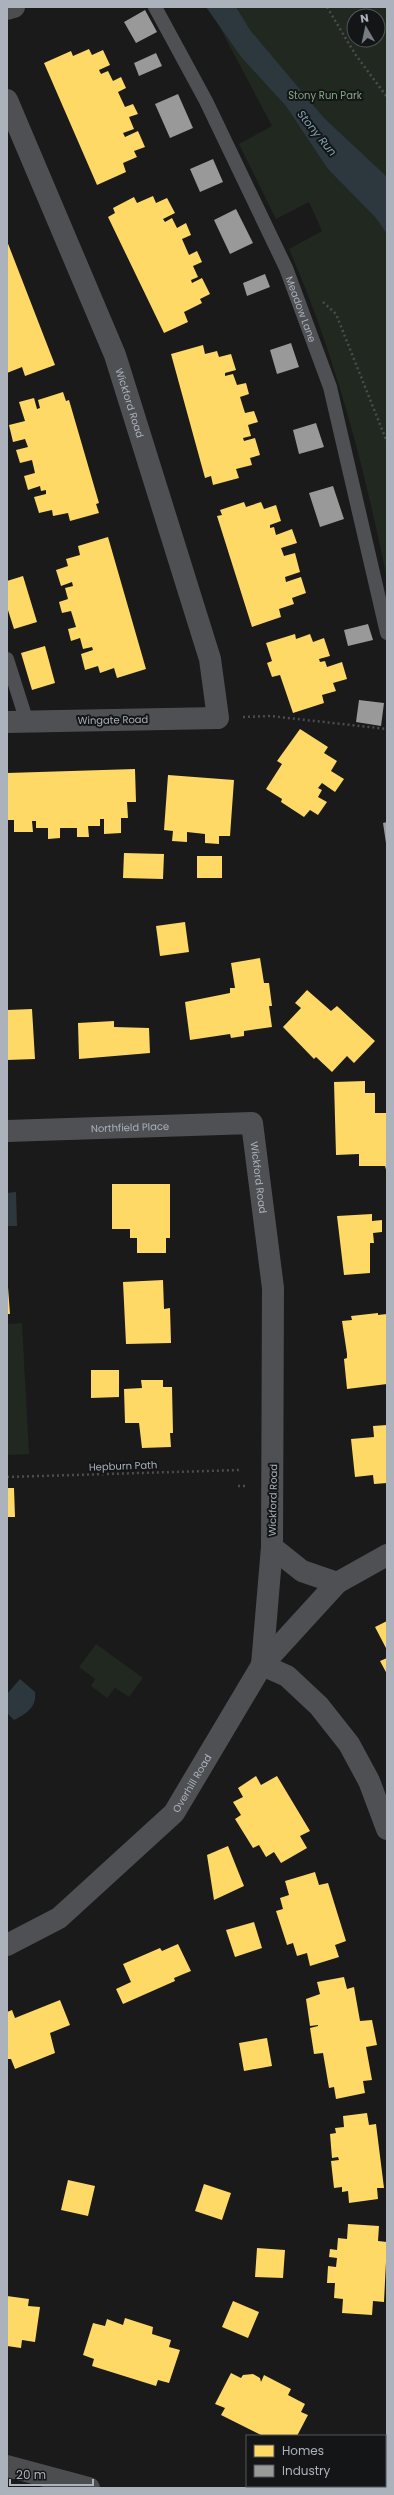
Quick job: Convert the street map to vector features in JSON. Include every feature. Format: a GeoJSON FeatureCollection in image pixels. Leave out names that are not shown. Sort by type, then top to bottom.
{"type":"FeatureCollection","features":[{"type":"Feature","properties":{"kind":"main road"},"geometry":{"type":"LineString","coordinates":[[7,9],[14,7]]}},
{"type":"Feature","properties":{"kind":"main road"},"geometry":{"type":"LineString","coordinates":[[7,2466],[89,2488]]}},
{"type":"Feature","properties":{"kind":"street","name":"Wickford Road"},"geometry":{"type":"LineString","coordinates":[[7,100],[115,355],[210,659],[218,718]]}},
{"type":"Feature","properties":{"kind":"street","name":"Wingate Road"},"geometry":{"type":"LineString","coordinates":[[17,722],[218,718]]}},
{"type":"Feature","properties":{"kind":"street","name":"Wickford Road"},"geometry":{"type":"LineString","coordinates":[[252,1123],[273,1288],[272,1547],[262,1665]]}},
{"type":"Feature","properties":{"kind":"street","name":"Northfield Place"},"geometry":{"type":"LineString","coordinates":[[7,1131],[252,1123]]}},
{"type":"Feature","properties":{"kind":"street"},"geometry":{"type":"LineString","coordinates":[[272,1547],[302,1571],[337,1583]]}},
{"type":"Feature","properties":{"kind":"street","name":"Overhill Road"},"geometry":{"type":"LineString","coordinates":[[7,1945],[59,1918],[174,1814],[262,1665],[337,1583],[387,1555]]}},
{"type":"Feature","properties":{"kind":"street"},"geometry":{"type":"LineString","coordinates":[[262,1665],[287,1676],[319,1706],[349,1744],[369,1781],[387,1829]]}},
{"type":"Feature","properties":{"kind":"lane","name":"Meadow Lane"},"geometry":{"type":"LineString","coordinates":[[155,7],[206,100],[286,268],[330,387],[387,633]]}},
{"type":"Feature","properties":{"kind":"lane"},"geometry":{"type":"LineString","coordinates":[[7,659],[17,722]]}},
{"type":"Feature","properties":{"kind":"path"},"geometry":{"type":"LineString","coordinates":[[328,7],[355,54],[387,97]]}},
{"type":"Feature","properties":{"kind":"path"},"geometry":{"type":"LineString","coordinates":[[319,299],[336,314],[387,442]]}},
{"type":"Feature","properties":{"kind":"path"},"geometry":{"type":"LineString","coordinates":[[218,718],[270,716],[387,729]]}},
{"type":"Feature","properties":{"kind":"path","name":"Hepburn Path"},"geometry":{"type":"LineString","coordinates":[[7,1477],[240,1470]]}},
{"type":"Feature","properties":{"kind":"green space","name":"Stony Run Park"},"geometry":{"type":"Polygon","coordinates":[[[209,7],[387,7],[387,579],[347,411],[320,329],[289,249],[322,231],[309,202],[276,219],[239,144],[272,126],[209,7]]]}},
{"type":"Feature","properties":{"kind":"green space"},"geometry":{"type":"Polygon","coordinates":[[[22,1323],[29,1454],[7,1455],[7,1324],[22,1323]]]}},
{"type":"Feature","properties":{"kind":"green space"},"geometry":{"type":"Polygon","coordinates":[[[96,1644],[143,1678],[129,1697],[115,1688],[107,1698],[91,1686],[95,1679],[79,1667],[96,1644]]]}},
{"type":"Feature","properties":{"kind":"water","name":"Stony Run"},"geometry":{"type":"Polygon","coordinates":[[[206,7],[236,7],[250,30],[324,118],[387,177],[387,234],[376,218],[328,169],[286,106],[242,58],[206,7]]]}},
{"type":"Feature","properties":{"kind":"water"},"geometry":{"type":"Polygon","coordinates":[[[16,1192],[17,1226],[7,1226],[7,1193],[16,1192]]]}},
{"type":"Feature","properties":{"kind":"water"},"geometry":{"type":"Polygon","coordinates":[[[20,1679],[35,1692],[35,1697],[30,1709],[14,1720],[7,1713],[7,1694],[20,1679]]]}},
{"type":"Feature","properties":{"kind":"building: Homes"},"geometry":{"type":"Polygon","coordinates":[[[89,49],[92,55],[103,50],[110,65],[99,70],[101,74],[108,71],[113,81],[121,77],[126,88],[118,92],[125,107],[133,104],[138,114],[129,117],[134,129],[123,133],[125,137],[138,131],[145,147],[134,151],[137,157],[123,163],[126,172],[97,185],[44,63],[71,51],[73,56],[89,49]]]}},
{"type":"Feature","properties":{"kind":"building: Homes"},"geometry":{"type":"Polygon","coordinates":[[[153,196],[156,203],[167,198],[175,213],[163,219],[165,222],[172,218],[177,228],[186,223],[191,235],[182,239],[189,255],[197,251],[202,262],[193,266],[198,277],[191,280],[192,283],[202,278],[210,294],[200,299],[202,303],[184,312],[188,322],[164,333],[108,217],[115,213],[113,208],[134,197],[137,203],[153,196]]]}},
{"type":"Feature","properties":{"kind":"building: Homes"},"geometry":{"type":"Polygon","coordinates":[[[7,241],[55,365],[25,376],[22,367],[7,373],[7,241]]]}},
{"type":"Feature","properties":{"kind":"building: Homes"},"geometry":{"type":"Polygon","coordinates":[[[203,345],[205,354],[217,351],[219,357],[231,354],[236,370],[225,373],[225,376],[233,374],[237,385],[246,383],[249,394],[240,397],[245,413],[254,411],[258,422],[248,425],[251,436],[243,438],[244,441],[255,438],[260,455],[250,458],[252,465],[236,469],[239,478],[213,485],[211,476],[205,478],[171,354],[203,345]]]}},
{"type":"Feature","properties":{"kind":"building: Homes"},"geometry":{"type":"Polygon","coordinates":[[[63,392],[66,401],[69,400],[99,503],[96,504],[99,513],[70,521],[68,513],[53,516],[52,510],[39,513],[34,497],[46,494],[46,490],[41,491],[40,486],[28,490],[24,476],[35,473],[32,460],[20,463],[16,450],[28,447],[25,439],[13,442],[9,425],[25,421],[19,402],[34,398],[37,409],[40,408],[38,400],[63,392]]]}},
{"type":"Feature","properties":{"kind":"building: Homes"},"geometry":{"type":"Polygon","coordinates":[[[244,502],[246,507],[261,502],[264,509],[276,505],[281,521],[270,525],[270,528],[274,527],[276,535],[292,529],[297,543],[281,548],[284,556],[295,553],[300,572],[285,577],[286,582],[301,577],[306,593],[292,598],[294,604],[279,609],[281,617],[252,627],[217,516],[222,515],[220,510],[244,502]]]}},
{"type":"Feature","properties":{"kind":"building: Homes"},"geometry":{"type":"Polygon","coordinates":[[[108,537],[146,669],[117,678],[114,668],[100,673],[98,666],[85,670],[81,654],[93,650],[92,647],[83,649],[80,638],[71,641],[68,629],[76,627],[71,611],[62,613],[59,602],[68,599],[65,588],[73,586],[72,582],[61,586],[56,570],[68,566],[66,559],[80,555],[78,546],[108,537]]]}},
{"type":"Feature","properties":{"kind":"building: Homes"},"geometry":{"type":"Polygon","coordinates":[[[23,576],[37,622],[14,629],[7,607],[7,581],[23,576]]]}},
{"type":"Feature","properties":{"kind":"building: Homes"},"geometry":{"type":"Polygon","coordinates":[[[295,634],[296,639],[310,634],[313,642],[324,638],[330,656],[319,659],[320,662],[325,661],[327,667],[342,662],[347,679],[333,683],[336,691],[322,695],[324,703],[293,713],[280,675],[272,677],[267,663],[272,661],[266,643],[295,634]]]}},
{"type":"Feature","properties":{"kind":"building: Homes"},"geometry":{"type":"Polygon","coordinates":[[[45,646],[55,683],[32,690],[21,653],[45,646]]]}},
{"type":"Feature","properties":{"kind":"building: Homes"},"geometry":{"type":"Polygon","coordinates":[[[300,729],[328,747],[324,753],[337,761],[331,771],[344,779],[335,792],[322,783],[318,788],[322,790],[318,797],[327,802],[318,815],[310,810],[304,817],[281,802],[282,799],[266,789],[282,764],[277,761],[300,729]]]}},
{"type":"Feature","properties":{"kind":"building: Homes"},"geometry":{"type":"Polygon","coordinates":[[[135,769],[136,802],[127,802],[128,818],[121,818],[121,833],[104,834],[104,819],[100,819],[100,826],[88,826],[89,837],[77,837],[77,828],[60,828],[60,838],[48,839],[48,828],[36,828],[36,821],[32,821],[33,832],[14,832],[14,820],[7,820],[7,773],[135,769]]]}},
{"type":"Feature","properties":{"kind":"building: Homes"},"geometry":{"type":"Polygon","coordinates":[[[168,775],[234,780],[230,836],[219,836],[219,844],[205,843],[205,834],[187,832],[187,842],[172,841],[173,831],[164,830],[168,775]]]}},
{"type":"Feature","properties":{"kind":"building: Homes"},"geometry":{"type":"Polygon","coordinates":[[[124,853],[164,854],[163,879],[123,878],[124,853]]]}},
{"type":"Feature","properties":{"kind":"building: Homes"},"geometry":{"type":"Polygon","coordinates":[[[197,856],[222,856],[222,878],[197,878],[197,856]]]}},
{"type":"Feature","properties":{"kind":"building: Homes"},"geometry":{"type":"Polygon","coordinates":[[[185,922],[189,952],[160,956],[156,926],[185,922]]]}},
{"type":"Feature","properties":{"kind":"building: Homes"},"geometry":{"type":"Polygon","coordinates":[[[260,958],[264,983],[269,983],[272,1006],[269,1006],[272,1027],[244,1031],[244,1036],[231,1038],[230,1034],[190,1040],[185,1002],[230,993],[230,988],[235,988],[231,963],[260,958]]]}},
{"type":"Feature","properties":{"kind":"building: Homes"},"geometry":{"type":"Polygon","coordinates":[[[307,990],[331,1011],[337,1006],[375,1041],[354,1063],[347,1056],[332,1072],[316,1057],[314,1059],[283,1027],[301,1008],[295,1003],[307,990]]]}},
{"type":"Feature","properties":{"kind":"building: Homes"},"geometry":{"type":"Polygon","coordinates":[[[32,1009],[35,1059],[7,1060],[7,1010],[32,1009]]]}},
{"type":"Feature","properties":{"kind":"building: Homes"},"geometry":{"type":"Polygon","coordinates":[[[114,1021],[114,1027],[149,1028],[150,1053],[79,1059],[78,1023],[114,1021]]]}},
{"type":"Feature","properties":{"kind":"building: Homes"},"geometry":{"type":"Polygon","coordinates":[[[365,1081],[365,1093],[375,1093],[375,1113],[387,1113],[387,1173],[385,1166],[359,1166],[359,1154],[336,1155],[334,1082],[365,1081]]]}},
{"type":"Feature","properties":{"kind":"building: Homes"},"geometry":{"type":"Polygon","coordinates":[[[112,1184],[170,1184],[170,1238],[166,1238],[166,1253],[137,1253],[137,1238],[130,1238],[130,1229],[112,1229],[112,1184]]]}},
{"type":"Feature","properties":{"kind":"building: Homes"},"geometry":{"type":"Polygon","coordinates":[[[372,1214],[372,1221],[382,1220],[382,1232],[373,1233],[374,1243],[370,1243],[370,1273],[344,1275],[337,1216],[372,1214]]]}},
{"type":"Feature","properties":{"kind":"building: Homes"},"geometry":{"type":"Polygon","coordinates":[[[7,1274],[10,1314],[7,1314],[7,1274]]]}},
{"type":"Feature","properties":{"kind":"building: Homes"},"geometry":{"type":"Polygon","coordinates":[[[163,1280],[164,1309],[170,1308],[171,1343],[126,1344],[123,1282],[163,1280]]]}},
{"type":"Feature","properties":{"kind":"building: Homes"},"geometry":{"type":"Polygon","coordinates":[[[378,1313],[378,1315],[387,1314],[387,1384],[347,1389],[344,1359],[347,1358],[347,1354],[342,1321],[352,1320],[351,1316],[378,1313]]]}},
{"type":"Feature","properties":{"kind":"building: Homes"},"geometry":{"type":"Polygon","coordinates":[[[91,1370],[119,1370],[119,1397],[91,1398],[91,1370]]]}},
{"type":"Feature","properties":{"kind":"building: Homes"},"geometry":{"type":"Polygon","coordinates":[[[141,1380],[163,1380],[163,1387],[172,1387],[173,1433],[170,1433],[171,1447],[142,1448],[139,1423],[125,1423],[124,1389],[142,1388],[141,1380]]]}},
{"type":"Feature","properties":{"kind":"building: Homes"},"geometry":{"type":"Polygon","coordinates":[[[387,1425],[387,1483],[374,1484],[373,1475],[355,1477],[351,1439],[374,1437],[373,1426],[387,1425]]]}},
{"type":"Feature","properties":{"kind":"building: Homes"},"geometry":{"type":"Polygon","coordinates":[[[7,1488],[14,1488],[15,1517],[7,1517],[7,1488]]]}},
{"type":"Feature","properties":{"kind":"building: Homes"},"geometry":{"type":"Polygon","coordinates":[[[387,1621],[387,1650],[375,1627],[387,1621]]]}},
{"type":"Feature","properties":{"kind":"building: Homes"},"geometry":{"type":"Polygon","coordinates":[[[387,1658],[387,1674],[380,1661],[387,1658]]]}},
{"type":"Feature","properties":{"kind":"building: Homes"},"geometry":{"type":"Polygon","coordinates":[[[256,1776],[261,1785],[277,1776],[310,1831],[300,1836],[307,1848],[281,1863],[274,1852],[266,1857],[259,1845],[253,1848],[235,1819],[241,1815],[233,1802],[243,1797],[238,1788],[256,1776]]]}},
{"type":"Feature","properties":{"kind":"building: Homes"},"geometry":{"type":"Polygon","coordinates":[[[228,1846],[244,1886],[214,1900],[207,1855],[228,1846]]]}},
{"type":"Feature","properties":{"kind":"building: Homes"},"geometry":{"type":"Polygon","coordinates":[[[315,1872],[319,1885],[328,1883],[346,1941],[335,1945],[339,1957],[310,1966],[307,1953],[297,1956],[293,1943],[287,1945],[276,1911],[283,1909],[280,1898],[289,1895],[285,1881],[315,1872]]]}},
{"type":"Feature","properties":{"kind":"building: Homes"},"geometry":{"type":"Polygon","coordinates":[[[254,1922],[262,1948],[235,1957],[226,1930],[254,1922]]]}},
{"type":"Feature","properties":{"kind":"building: Homes"},"geometry":{"type":"Polygon","coordinates":[[[178,1944],[191,1971],[174,1978],[175,1981],[123,2004],[116,1989],[131,1982],[123,1964],[160,1948],[162,1951],[178,1944]]]}},
{"type":"Feature","properties":{"kind":"building: Homes"},"geometry":{"type":"Polygon","coordinates":[[[344,1977],[347,1989],[354,1987],[360,2021],[372,2020],[377,2045],[366,2047],[372,2080],[363,2081],[365,2093],[336,2099],[334,2087],[329,2088],[323,2053],[314,2054],[310,2028],[318,2025],[310,2026],[306,1999],[320,1994],[317,1982],[344,1977]]]}},
{"type":"Feature","properties":{"kind":"building: Homes"},"geometry":{"type":"Polygon","coordinates":[[[60,2000],[70,2025],[50,2033],[55,2053],[15,2069],[11,2059],[7,2059],[7,2012],[12,2010],[15,2018],[60,2000]]]}},
{"type":"Feature","properties":{"kind":"building: Homes"},"geometry":{"type":"Polygon","coordinates":[[[267,2038],[272,2066],[244,2071],[239,2043],[267,2038]]]}},
{"type":"Feature","properties":{"kind":"building: Homes"},"geometry":{"type":"Polygon","coordinates":[[[367,2113],[369,2125],[376,2124],[384,2188],[377,2188],[378,2199],[349,2203],[348,2191],[342,2192],[342,2187],[334,2188],[331,2161],[339,2160],[338,2157],[332,2158],[330,2134],[336,2133],[335,2128],[344,2127],[343,2116],[367,2113]]]}},
{"type":"Feature","properties":{"kind":"building: Homes"},"geometry":{"type":"Polygon","coordinates":[[[68,2180],[95,2186],[88,2216],[61,2210],[68,2180]]]}},
{"type":"Feature","properties":{"kind":"building: Homes"},"geometry":{"type":"Polygon","coordinates":[[[204,2184],[231,2193],[222,2220],[195,2211],[204,2184]]]}},
{"type":"Feature","properties":{"kind":"building: Homes"},"geometry":{"type":"Polygon","coordinates":[[[348,2224],[379,2226],[378,2241],[387,2242],[384,2302],[373,2301],[372,2315],[342,2313],[343,2299],[334,2298],[335,2283],[327,2283],[328,2266],[336,2267],[337,2258],[329,2257],[330,2249],[337,2250],[338,2238],[347,2239],[348,2224]]]}},
{"type":"Feature","properties":{"kind":"building: Homes"},"geometry":{"type":"Polygon","coordinates":[[[257,2248],[285,2250],[283,2278],[255,2277],[257,2248]]]}},
{"type":"Feature","properties":{"kind":"building: Homes"},"geometry":{"type":"Polygon","coordinates":[[[7,2296],[29,2299],[28,2306],[40,2307],[35,2342],[22,2340],[21,2348],[7,2346],[7,2296]]]}},
{"type":"Feature","properties":{"kind":"building: Homes"},"geometry":{"type":"Polygon","coordinates":[[[233,2301],[259,2312],[248,2338],[222,2327],[233,2301]]]}},
{"type":"Feature","properties":{"kind":"building: Homes"},"geometry":{"type":"Polygon","coordinates":[[[125,2318],[153,2327],[152,2334],[171,2340],[169,2347],[180,2350],[169,2383],[158,2380],[156,2386],[92,2366],[94,2359],[83,2355],[93,2323],[105,2326],[107,2319],[123,2325],[125,2318]]]}},
{"type":"Feature","properties":{"kind":"building: Homes"},"geometry":{"type":"Polygon","coordinates":[[[231,2373],[241,2378],[243,2375],[253,2374],[260,2378],[261,2382],[264,2375],[291,2389],[288,2395],[305,2404],[301,2412],[308,2415],[298,2435],[261,2435],[221,2415],[225,2408],[215,2404],[231,2373]]]}},
{"type":"Feature","properties":{"kind":"building: Industry"},"geometry":{"type":"Polygon","coordinates":[[[145,10],[157,32],[136,43],[124,22],[145,10]]]}},
{"type":"Feature","properties":{"kind":"building: Industry"},"geometry":{"type":"Polygon","coordinates":[[[156,53],[162,66],[139,76],[134,63],[156,53]]]}},
{"type":"Feature","properties":{"kind":"building: Industry"},"geometry":{"type":"Polygon","coordinates":[[[178,94],[193,128],[170,138],[155,104],[178,94]]]}},
{"type":"Feature","properties":{"kind":"building: Industry"},"geometry":{"type":"Polygon","coordinates":[[[213,159],[223,182],[200,192],[190,169],[213,159]]]}},
{"type":"Feature","properties":{"kind":"building: Industry"},"geometry":{"type":"Polygon","coordinates":[[[236,209],[253,243],[230,254],[214,220],[236,209]]]}},
{"type":"Feature","properties":{"kind":"building: Industry"},"geometry":{"type":"Polygon","coordinates":[[[265,274],[270,287],[247,296],[243,283],[265,274]]]}},
{"type":"Feature","properties":{"kind":"building: Industry"},"geometry":{"type":"Polygon","coordinates":[[[291,343],[299,367],[277,374],[270,350],[291,343]]]}},
{"type":"Feature","properties":{"kind":"building: Industry"},"geometry":{"type":"Polygon","coordinates":[[[316,423],[324,447],[299,454],[293,430],[316,423]]]}},
{"type":"Feature","properties":{"kind":"building: Industry"},"geometry":{"type":"Polygon","coordinates":[[[333,486],[344,519],[320,527],[309,493],[333,486]]]}},
{"type":"Feature","properties":{"kind":"building: Industry"},"geometry":{"type":"Polygon","coordinates":[[[368,624],[373,640],[348,646],[344,630],[368,624]]]}},
{"type":"Feature","properties":{"kind":"building: Industry"},"geometry":{"type":"Polygon","coordinates":[[[359,700],[384,703],[381,726],[356,722],[359,700]]]}},
{"type":"Feature","properties":{"kind":"building: Industry"},"geometry":{"type":"Polygon","coordinates":[[[387,822],[387,843],[386,843],[383,823],[387,822]]]}}]}
